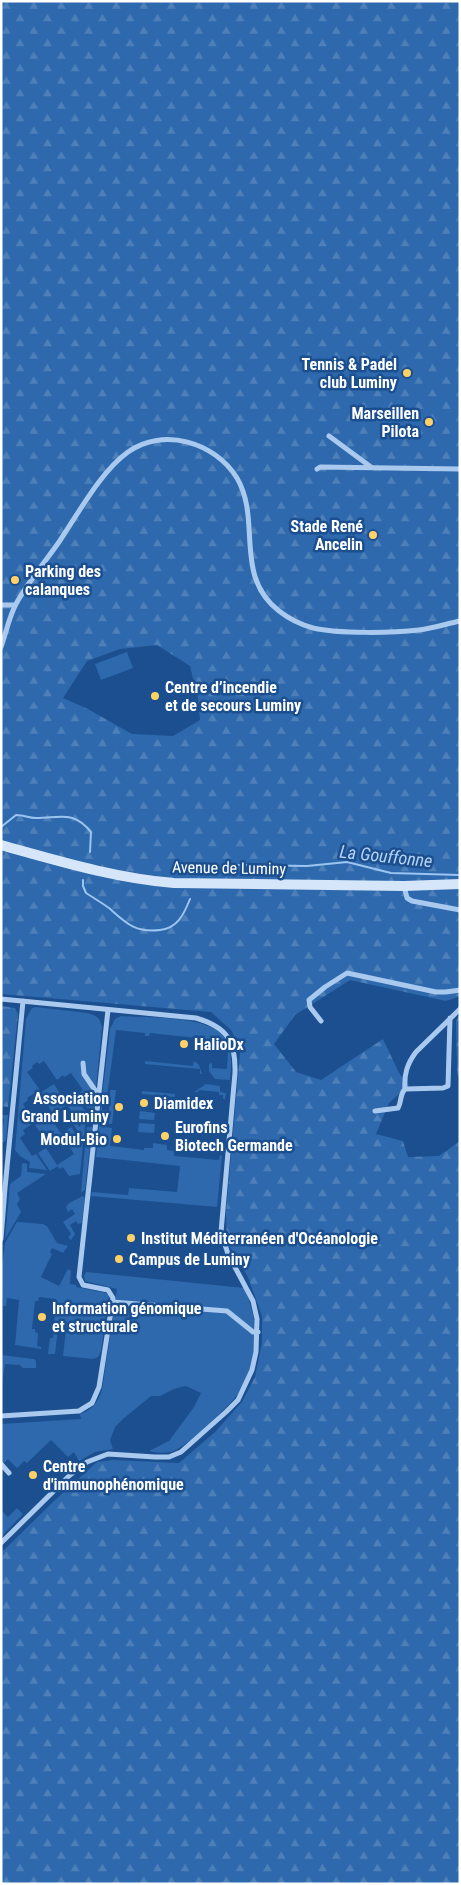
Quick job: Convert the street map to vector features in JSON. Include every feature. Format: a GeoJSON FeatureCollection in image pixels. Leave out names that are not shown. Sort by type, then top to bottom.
{"type":"FeatureCollection","features":[{"type":"Feature","properties":{"kind":"street"},"geometry":{"type":"LineString","coordinates":[[329,436],[372,467]]}},
{"type":"Feature","properties":{"kind":"street"},"geometry":{"type":"LineString","coordinates":[[1,647],[15,605],[107,471],[129,451],[142,444],[168,439],[185,441],[201,446],[224,462],[237,478],[246,507],[251,556],[256,580],[268,601],[280,612],[313,628],[333,630],[420,630],[460,621]]}},
{"type":"Feature","properties":{"kind":"street"},"geometry":{"type":"LineString","coordinates":[[317,469],[320,467],[460,469]]}},
{"type":"Feature","properties":{"kind":"street"},"geometry":{"type":"LineString","coordinates":[[1,605],[15,605]]}},
{"type":"Feature","properties":{"kind":"street","name":"Avenue de Luminy"},"geometry":{"type":"LineString","coordinates":[[1,845],[108,874],[148,880],[404,886],[460,884]]}},
{"type":"Feature","properties":{"kind":"street"},"geometry":{"type":"LineString","coordinates":[[404,886],[407,898],[412,901],[460,910]]}},
{"type":"Feature","properties":{"kind":"street"},"geometry":{"type":"LineString","coordinates":[[321,1021],[310,1007],[309,1000],[325,986],[347,973],[436,992],[460,990]]}},
{"type":"Feature","properties":{"kind":"street"},"geometry":{"type":"LineString","coordinates":[[1,999],[196,1018],[215,1025],[229,1038],[234,1050],[235,1072],[221,1232],[228,1254],[253,1301],[258,1332],[252,1370],[238,1400],[180,1452],[169,1456],[108,1454],[96,1457],[70,1475],[1,1543]]}},
{"type":"Feature","properties":{"kind":"street"},"geometry":{"type":"LineString","coordinates":[[1,1239],[23,1001]]}},
{"type":"Feature","properties":{"kind":"street"},"geometry":{"type":"LineString","coordinates":[[375,1111],[398,1108],[401,1094],[405,1089],[406,1069],[410,1060],[460,1009]]}},
{"type":"Feature","properties":{"kind":"street"},"geometry":{"type":"LineString","coordinates":[[1,1416],[79,1412],[92,1403],[99,1387],[112,1294],[108,1290],[83,1285],[79,1277],[108,1010]]}},
{"type":"Feature","properties":{"kind":"street"},"geometry":{"type":"LineString","coordinates":[[405,1089],[443,1088],[448,1086],[450,1018]]}},
{"type":"Feature","properties":{"kind":"street"},"geometry":{"type":"LineString","coordinates":[[82,1062],[84,1074],[99,1096]]}},
{"type":"Feature","properties":{"kind":"street"},"geometry":{"type":"LineString","coordinates":[[112,1302],[227,1311],[253,1332],[258,1332]]}},
{"type":"Feature","properties":{"kind":"street"},"geometry":{"type":"LineString","coordinates":[[1,1464],[9,1473]]}},
{"type":"Feature","properties":{"kind":"green space"},"geometry":{"type":"Polygon","coordinates":[[[1,1],[460,1],[460,996],[446,1001],[350,980],[295,1015],[274,1044],[296,1072],[321,1080],[383,1039],[399,1073],[409,1085],[389,1103],[376,1134],[403,1141],[408,1157],[439,1156],[460,1141],[460,1884],[1,1884],[1,1553],[97,1462],[113,1460],[179,1463],[215,1432],[242,1402],[255,1377],[262,1343],[262,1316],[248,1277],[227,1242],[226,1213],[240,1053],[232,1031],[211,1012],[1,994],[1,1]],[[157,645],[120,649],[87,661],[63,698],[86,708],[132,734],[173,736],[200,720],[198,698],[190,666],[157,645]]]}},
{"type":"Feature","properties":{"kind":"green space"},"geometry":{"type":"Polygon","coordinates":[[[127,652],[133,668],[101,680],[95,664],[127,652]]]}},
{"type":"Feature","properties":{"kind":"green space"},"geometry":{"type":"Polygon","coordinates":[[[1,1006],[15,1008],[18,1014],[8,1107],[1,1106],[1,1006]]]}},
{"type":"Feature","properties":{"kind":"green space"},"geometry":{"type":"Polygon","coordinates":[[[35,1007],[88,1013],[98,1018],[102,1027],[94,1108],[87,1108],[78,1094],[83,1090],[71,1073],[64,1077],[63,1075],[57,1080],[44,1061],[39,1064],[37,1062],[27,1072],[40,1090],[27,1098],[28,1100],[23,1104],[35,1122],[23,1130],[25,1134],[20,1138],[32,1156],[36,1154],[47,1170],[29,1168],[30,1162],[20,1156],[15,1150],[26,1019],[31,1009],[35,1007]]]}},
{"type":"Feature","properties":{"kind":"green space"},"geometry":{"type":"Polygon","coordinates":[[[460,1011],[460,1079],[457,1074],[456,1022],[460,1011]]]}},
{"type":"Feature","properties":{"kind":"green space"},"geometry":{"type":"Polygon","coordinates":[[[121,1016],[193,1021],[218,1031],[228,1043],[231,1059],[230,1080],[215,1079],[209,1071],[209,1064],[212,1063],[212,1068],[227,1069],[228,1051],[224,1041],[150,1033],[149,1036],[145,1036],[145,1033],[116,1030],[107,1097],[103,1096],[102,1110],[109,1111],[110,1090],[116,1090],[112,1124],[99,1123],[110,1029],[115,1019],[121,1016]]]}},
{"type":"Feature","properties":{"kind":"green space"},"geometry":{"type":"Polygon","coordinates":[[[145,1061],[193,1066],[194,1061],[199,1065],[202,1074],[200,1074],[200,1069],[145,1064],[145,1061]]]}},
{"type":"Feature","properties":{"kind":"green space"},"geometry":{"type":"Polygon","coordinates":[[[54,1084],[67,1104],[75,1096],[86,1112],[84,1142],[74,1125],[77,1123],[79,1127],[81,1125],[67,1105],[60,1109],[58,1107],[52,1112],[40,1093],[54,1084]]]}},
{"type":"Feature","properties":{"kind":"green space"},"geometry":{"type":"Polygon","coordinates":[[[206,1084],[220,1086],[220,1092],[226,1093],[225,1099],[223,1099],[223,1095],[219,1095],[219,1092],[199,1090],[194,1092],[206,1084]]]}},
{"type":"Feature","properties":{"kind":"green space"},"geometry":{"type":"Polygon","coordinates":[[[142,1091],[175,1094],[175,1097],[142,1094],[142,1091]]]}},
{"type":"Feature","properties":{"kind":"green space"},"geometry":{"type":"Polygon","coordinates":[[[140,1111],[155,1113],[154,1120],[139,1119],[140,1111]]]}},
{"type":"Feature","properties":{"kind":"green space"},"geometry":{"type":"Polygon","coordinates":[[[8,1115],[6,1140],[1,1142],[4,1119],[1,1116],[8,1115]]]}},
{"type":"Feature","properties":{"kind":"green space"},"geometry":{"type":"Polygon","coordinates":[[[50,1116],[61,1134],[71,1127],[83,1144],[80,1174],[69,1176],[63,1167],[59,1169],[58,1166],[50,1171],[38,1153],[46,1148],[57,1165],[74,1154],[63,1136],[55,1141],[54,1139],[48,1144],[35,1125],[50,1116]]]}},
{"type":"Feature","properties":{"kind":"green space"},"geometry":{"type":"Polygon","coordinates":[[[139,1123],[155,1124],[154,1133],[138,1132],[139,1123]]]}},
{"type":"Feature","properties":{"kind":"green space"},"geometry":{"type":"Polygon","coordinates":[[[99,1126],[112,1128],[110,1146],[144,1150],[144,1148],[153,1148],[153,1143],[167,1145],[167,1150],[174,1151],[174,1156],[219,1160],[220,1155],[222,1156],[217,1207],[91,1196],[92,1192],[128,1195],[129,1188],[177,1192],[180,1166],[96,1157],[99,1126]]]}},
{"type":"Feature","properties":{"kind":"green space"},"geometry":{"type":"Polygon","coordinates":[[[87,1127],[92,1127],[91,1144],[85,1144],[87,1127]]]}},
{"type":"Feature","properties":{"kind":"green space"},"geometry":{"type":"Polygon","coordinates":[[[85,1145],[90,1145],[85,1190],[81,1193],[85,1145]]]}},
{"type":"Feature","properties":{"kind":"green space"},"geometry":{"type":"Polygon","coordinates":[[[22,1164],[27,1164],[27,1172],[46,1174],[17,1193],[20,1199],[17,1204],[21,1212],[5,1239],[10,1184],[21,1176],[22,1164]]]}},
{"type":"Feature","properties":{"kind":"green space"},"geometry":{"type":"Polygon","coordinates":[[[83,1196],[85,1198],[82,1223],[78,1224],[76,1221],[70,1225],[75,1234],[71,1240],[68,1237],[71,1234],[63,1222],[75,1214],[72,1209],[68,1212],[66,1207],[69,1203],[83,1196]]]}},
{"type":"Feature","properties":{"kind":"green space"},"geometry":{"type":"Polygon","coordinates":[[[17,1222],[43,1224],[47,1226],[57,1243],[68,1246],[63,1253],[52,1248],[50,1252],[52,1254],[41,1277],[59,1286],[68,1269],[71,1271],[70,1284],[109,1295],[101,1351],[98,1357],[93,1359],[63,1356],[66,1329],[58,1328],[55,1354],[48,1354],[50,1338],[53,1338],[56,1299],[39,1297],[38,1301],[35,1301],[32,1329],[35,1329],[35,1332],[38,1333],[37,1346],[41,1347],[41,1349],[15,1345],[19,1300],[7,1298],[6,1306],[3,1306],[1,1273],[5,1243],[17,1222]]]}},
{"type":"Feature","properties":{"kind":"green space"},"geometry":{"type":"Polygon","coordinates":[[[86,1272],[244,1288],[254,1317],[255,1327],[255,1346],[251,1367],[240,1391],[235,1397],[197,1435],[171,1452],[149,1451],[169,1441],[194,1407],[201,1393],[186,1386],[174,1389],[160,1396],[151,1396],[123,1419],[115,1427],[110,1440],[113,1449],[95,1452],[79,1461],[74,1452],[68,1457],[51,1440],[27,1463],[24,1461],[17,1468],[8,1459],[4,1463],[1,1459],[1,1424],[81,1419],[80,1414],[92,1408],[97,1402],[102,1390],[117,1289],[85,1281],[84,1276],[86,1272]]]}},
{"type":"Feature","properties":{"kind":"green space"},"geometry":{"type":"Polygon","coordinates":[[[1,1355],[34,1359],[36,1361],[36,1368],[23,1368],[20,1365],[5,1364],[1,1388],[1,1355]]]}},
{"type":"Feature","properties":{"kind":"green space"},"geometry":{"type":"Polygon","coordinates":[[[17,1508],[23,1514],[1,1537],[1,1510],[8,1517],[17,1508]]]}},
{"type":"Feature","properties":{"kind":"waterway","name":"La Gouffonne"},"geometry":{"type":"LineString","coordinates":[[1,827],[16,815],[33,818],[72,818],[91,832],[90,852]]}},
{"type":"Feature","properties":{"kind":"waterway","name":"La Gouffonne"},"geometry":{"type":"LineString","coordinates":[[220,868],[225,865],[307,866],[347,862],[391,873],[460,875]]}},
{"type":"Feature","properties":{"kind":"waterway","name":"La Gouffonne"},"geometry":{"type":"LineString","coordinates":[[83,880],[86,893],[132,926],[144,930],[166,929],[176,923],[183,915],[190,899]]}},
{"type":"Feature","properties":{"kind":"place","name":"Tennis & Padel club Luminy"},"geometry":{"type":"Point","coordinates":[407,373]}},
{"type":"Feature","properties":{"kind":"place","name":"Marseillen Pilota"},"geometry":{"type":"Point","coordinates":[429,422]}},
{"type":"Feature","properties":{"kind":"place","name":"Stade René Ancelin"},"geometry":{"type":"Point","coordinates":[373,535]}},
{"type":"Feature","properties":{"kind":"place","name":"Parking des calanques"},"geometry":{"type":"Point","coordinates":[15,580]}},
{"type":"Feature","properties":{"kind":"place","name":"Centre d’incendie et de secours Luminy"},"geometry":{"type":"Point","coordinates":[155,696]}},
{"type":"Feature","properties":{"kind":"place","name":"HalioDx"},"geometry":{"type":"Point","coordinates":[184,1044]}},
{"type":"Feature","properties":{"kind":"place","name":"Diamidex"},"geometry":{"type":"Point","coordinates":[144,1103]}},
{"type":"Feature","properties":{"kind":"place","name":"Association Grand Luminy"},"geometry":{"type":"Point","coordinates":[119,1107]}},
{"type":"Feature","properties":{"kind":"place","name":"Eurofins Biotech Germande"},"geometry":{"type":"Point","coordinates":[165,1136]}},
{"type":"Feature","properties":{"kind":"place","name":"Modul-Bio"},"geometry":{"type":"Point","coordinates":[117,1139]}},
{"type":"Feature","properties":{"kind":"place","name":"Institut Méditerranéen d'Océanologie"},"geometry":{"type":"Point","coordinates":[131,1238]}},
{"type":"Feature","properties":{"kind":"place","name":"Campus de Luminy"},"geometry":{"type":"Point","coordinates":[119,1259]}},
{"type":"Feature","properties":{"kind":"place","name":"Information génomique et structurale"},"geometry":{"type":"Point","coordinates":[42,1317]}},
{"type":"Feature","properties":{"kind":"place","name":"Centre d'immunophénomique"},"geometry":{"type":"Point","coordinates":[33,1475]}}]}
